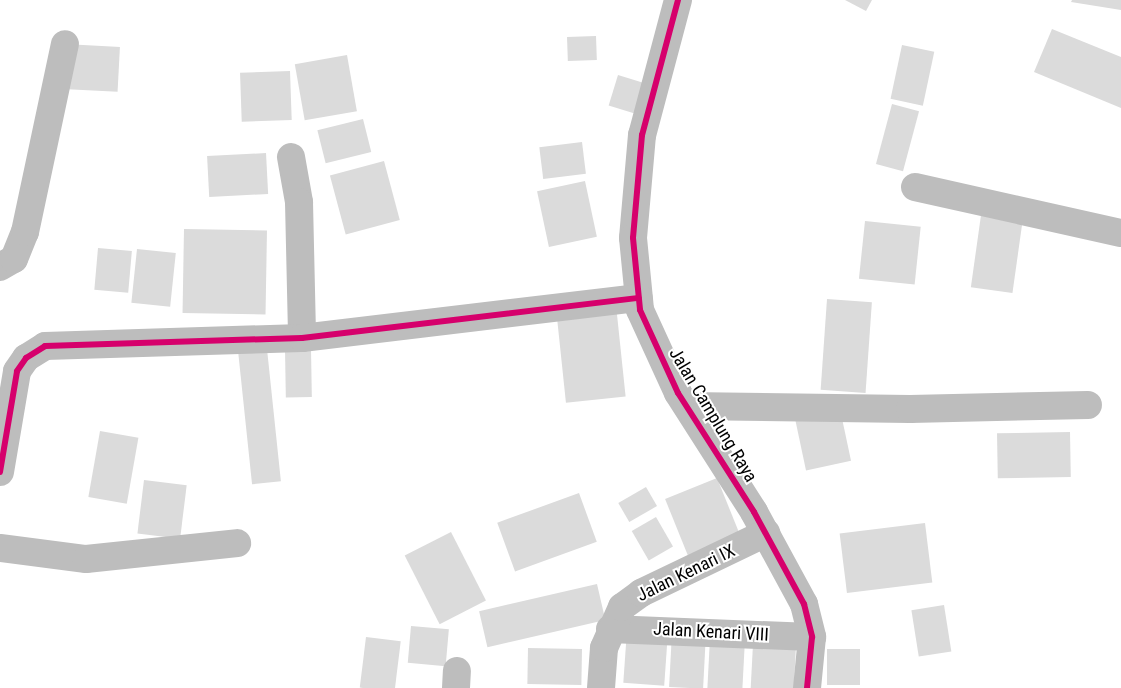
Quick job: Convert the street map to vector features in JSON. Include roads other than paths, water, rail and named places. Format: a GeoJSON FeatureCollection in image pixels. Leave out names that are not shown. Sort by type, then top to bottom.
{"type":"FeatureCollection","features":[{"type":"Feature","properties":{"kind":"street","name":"Jalan Camplung Raya"},"geometry":{"type":"LineString","coordinates":[[678,0],[642,135],[633,238],[639,298],[648,334],[687,406],[766,533],[804,604],[812,636],[807,688]]}},
{"type":"Feature","properties":{"kind":"street"},"geometry":{"type":"LineString","coordinates":[[0,267],[14,259],[25,232],[65,44]]}},
{"type":"Feature","properties":{"kind":"street"},"geometry":{"type":"LineString","coordinates":[[291,157],[299,202],[302,338]]}},
{"type":"Feature","properties":{"kind":"street"},"geometry":{"type":"LineString","coordinates":[[916,186],[1121,232]]}},
{"type":"Feature","properties":{"kind":"street"},"geometry":{"type":"LineString","coordinates":[[0,472],[17,372],[26,358],[45,346],[302,338],[639,298]]}},
{"type":"Feature","properties":{"kind":"street"},"geometry":{"type":"LineString","coordinates":[[687,406],[910,409],[1088,405]]}},
{"type":"Feature","properties":{"kind":"street","name":"Jalan Kenari IX"},"geometry":{"type":"LineString","coordinates":[[612,625],[635,597],[766,533]]}},
{"type":"Feature","properties":{"kind":"street"},"geometry":{"type":"LineString","coordinates":[[0,548],[86,559],[237,543]]}},
{"type":"Feature","properties":{"kind":"street"},"geometry":{"type":"LineString","coordinates":[[601,688],[604,648],[612,625]]}},
{"type":"Feature","properties":{"kind":"street","name":"Jalan Kenari VIII"},"geometry":{"type":"LineString","coordinates":[[612,625],[812,636]]}}]}
